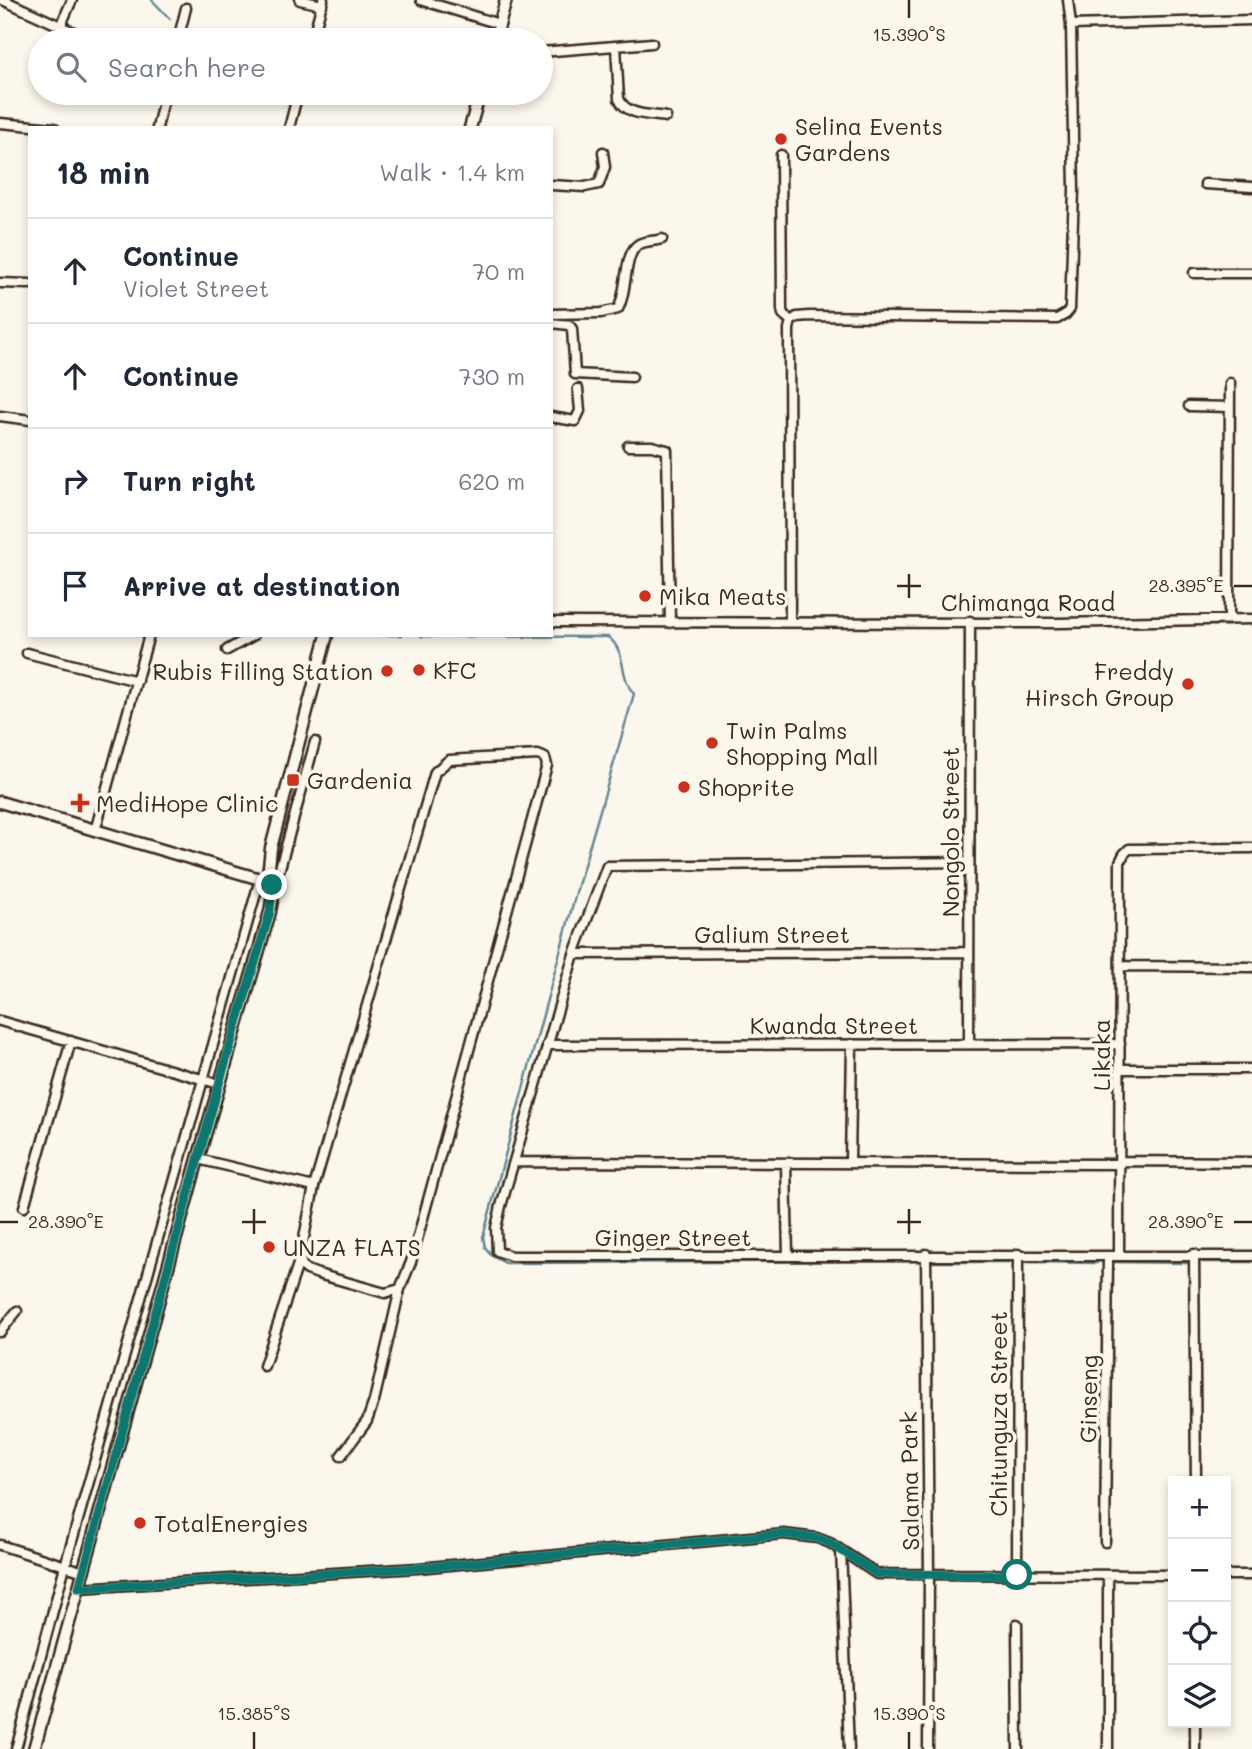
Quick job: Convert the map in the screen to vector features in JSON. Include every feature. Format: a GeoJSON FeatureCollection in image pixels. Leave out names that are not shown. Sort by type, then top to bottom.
{"type":"FeatureCollection","features":[{"type":"Feature","properties":{"kind":"main road"},"geometry":{"type":"LineString","coordinates":[[498,28],[506,0]]}},
{"type":"Feature","properties":{"kind":"main road"},"geometry":{"type":"LineString","coordinates":[[471,126],[477,105]]}},
{"type":"Feature","properties":{"kind":"main road"},"geometry":{"type":"LineString","coordinates":[[34,1749],[219,1084],[270,912],[273,895],[264,877],[326,637]]}},
{"type":"Feature","properties":{"kind":"main road"},"geometry":{"type":"LineString","coordinates":[[0,802],[264,877]]}},
{"type":"Feature","properties":{"kind":"street"},"geometry":{"type":"LineString","coordinates":[[3,0],[67,28]]}},
{"type":"Feature","properties":{"kind":"street"},"geometry":{"type":"LineString","coordinates":[[61,25],[72,0]]}},
{"type":"Feature","properties":{"kind":"street"},"geometry":{"type":"LineString","coordinates":[[300,0],[323,3],[315,28]]}},
{"type":"Feature","properties":{"kind":"street"},"geometry":{"type":"LineString","coordinates":[[421,0],[499,24]]}},
{"type":"Feature","properties":{"kind":"street"},"geometry":{"type":"LineString","coordinates":[[790,622],[789,329],[792,321],[797,317],[809,316],[1057,319],[1070,309],[1074,190],[1071,24],[1068,0]]}},
{"type":"Feature","properties":{"kind":"street"},"geometry":{"type":"LineString","coordinates":[[181,28],[186,8]]}},
{"type":"Feature","properties":{"kind":"street"},"geometry":{"type":"LineString","coordinates":[[1071,24],[1252,20]]}},
{"type":"Feature","properties":{"kind":"street"},"geometry":{"type":"LineString","coordinates":[[553,51],[652,43]]}},
{"type":"Feature","properties":{"kind":"street"},"geometry":{"type":"LineString","coordinates":[[617,46],[619,99],[622,106],[630,111],[666,117]]}},
{"type":"Feature","properties":{"kind":"street"},"geometry":{"type":"LineString","coordinates":[[157,126],[162,105]]}},
{"type":"Feature","properties":{"kind":"street"},"geometry":{"type":"LineString","coordinates":[[290,126],[295,105]]}},
{"type":"Feature","properties":{"kind":"street"},"geometry":{"type":"LineString","coordinates":[[0,123],[32,126]]}},
{"type":"Feature","properties":{"kind":"street"},"geometry":{"type":"LineString","coordinates":[[553,185],[585,187],[599,184],[605,167],[603,152]]}},
{"type":"Feature","properties":{"kind":"street"},"geometry":{"type":"LineString","coordinates":[[781,155],[782,310],[792,321]]}},
{"type":"Feature","properties":{"kind":"street"},"geometry":{"type":"LineString","coordinates":[[1205,184],[1252,187]]}},
{"type":"Feature","properties":{"kind":"street"},"geometry":{"type":"LineString","coordinates":[[553,314],[601,313],[618,309],[622,302],[633,250],[640,244],[662,239]]}},
{"type":"Feature","properties":{"kind":"street"},"geometry":{"type":"LineString","coordinates":[[1194,273],[1252,273]]}},
{"type":"Feature","properties":{"kind":"street"},"geometry":{"type":"LineString","coordinates":[[0,283],[28,284]]}},
{"type":"Feature","properties":{"kind":"street"},"geometry":{"type":"LineString","coordinates":[[553,323],[569,325],[572,329],[575,374],[632,377]]}},
{"type":"Feature","properties":{"kind":"street"},"geometry":{"type":"LineString","coordinates":[[1229,620],[1230,383]]}},
{"type":"Feature","properties":{"kind":"street"},"geometry":{"type":"LineString","coordinates":[[553,417],[575,421],[580,411],[578,389]]}},
{"type":"Feature","properties":{"kind":"street"},"geometry":{"type":"LineString","coordinates":[[1189,406],[1230,407]]}},
{"type":"Feature","properties":{"kind":"street"},"geometry":{"type":"LineString","coordinates":[[0,416],[28,420]]}},
{"type":"Feature","properties":{"kind":"street"},"geometry":{"type":"LineString","coordinates":[[628,446],[652,446],[667,450],[670,622]]}},
{"type":"Feature","properties":{"kind":"street","name":"Chimanga Road"},"geometry":{"type":"LineString","coordinates":[[553,622],[1073,622],[1252,619]]}},
{"type":"Feature","properties":{"kind":"street","name":"Nongolo Street"},"geometry":{"type":"LineString","coordinates":[[969,1044],[970,621]]}},
{"type":"Feature","properties":{"kind":"street"},"geometry":{"type":"LineString","coordinates":[[95,831],[148,637]]}},
{"type":"Feature","properties":{"kind":"street"},"geometry":{"type":"LineString","coordinates":[[228,650],[251,637]]}},
{"type":"Feature","properties":{"kind":"street"},"geometry":{"type":"LineString","coordinates":[[27,653],[137,681]]}},
{"type":"Feature","properties":{"kind":"street"},"geometry":{"type":"LineString","coordinates":[[16,1749],[129,1339],[264,877],[276,874],[280,868],[315,742]]}},
{"type":"Feature","properties":{"kind":"street"},"geometry":{"type":"LineString","coordinates":[[264,1366],[300,1258],[314,1187],[435,772],[449,760],[538,755],[545,758],[547,765],[411,1262],[401,1289],[370,1411],[367,1421],[341,1456]]}},
{"type":"Feature","properties":{"kind":"street","name":"Likaka"},"geometry":{"type":"LineString","coordinates":[[1119,1256],[1120,862],[1129,849],[1252,848]]}},
{"type":"Feature","properties":{"kind":"street","name":"Ginger Street"},"geometry":{"type":"LineString","coordinates":[[969,863],[607,866],[574,954],[547,1045],[496,1228],[497,1251],[502,1255],[1252,1256]]}},
{"type":"Feature","properties":{"kind":"street","name":"Galium Street"},"geometry":{"type":"LineString","coordinates":[[574,954],[969,952]]}},
{"type":"Feature","properties":{"kind":"street"},"geometry":{"type":"LineString","coordinates":[[1121,966],[1252,967]]}},
{"type":"Feature","properties":{"kind":"street"},"geometry":{"type":"LineString","coordinates":[[0,1021],[219,1084]]}},
{"type":"Feature","properties":{"kind":"street"},"geometry":{"type":"LineString","coordinates":[[24,1207],[71,1041]]}},
{"type":"Feature","properties":{"kind":"street"},"geometry":{"type":"LineString","coordinates":[[850,1163],[852,1044]]}},
{"type":"Feature","properties":{"kind":"street","name":"Kwanda Street"},"geometry":{"type":"LineString","coordinates":[[547,1045],[1120,1044]]}},
{"type":"Feature","properties":{"kind":"street"},"geometry":{"type":"LineString","coordinates":[[1120,1069],[1252,1069]]}},
{"type":"Feature","properties":{"kind":"street"},"geometry":{"type":"LineString","coordinates":[[198,1159],[314,1187]]}},
{"type":"Feature","properties":{"kind":"street"},"geometry":{"type":"LineString","coordinates":[[514,1162],[1252,1162]]}},
{"type":"Feature","properties":{"kind":"street"},"geometry":{"type":"LineString","coordinates":[[786,1164],[788,1256]]}},
{"type":"Feature","properties":{"kind":"street","name":"Salama Park"},"geometry":{"type":"LineString","coordinates":[[926,1254],[928,1749]]}},
{"type":"Feature","properties":{"kind":"street","name":"Chitunguza Street"},"geometry":{"type":"LineString","coordinates":[[1017,1575],[1018,1254]]}},
{"type":"Feature","properties":{"kind":"street"},"geometry":{"type":"LineString","coordinates":[[1194,1254],[1196,1476]]}},
{"type":"Feature","properties":{"kind":"street","name":"Ginseng"},"geometry":{"type":"LineString","coordinates":[[1105,1542],[1108,1256]]}},
{"type":"Feature","properties":{"kind":"street"},"geometry":{"type":"LineString","coordinates":[[300,1258],[302,1266],[318,1275],[385,1293],[401,1289]]}},
{"type":"Feature","properties":{"kind":"street"},"geometry":{"type":"LineString","coordinates":[[0,1332],[17,1311]]}},
{"type":"Feature","properties":{"kind":"street"},"geometry":{"type":"LineString","coordinates":[[129,1339],[147,1345]]}},
{"type":"Feature","properties":{"kind":"street"},"geometry":{"type":"LineString","coordinates":[[79,1588],[382,1571],[784,1534],[817,1538],[841,1549],[877,1574],[1168,1575]]}},
{"type":"Feature","properties":{"kind":"street"},"geometry":{"type":"LineString","coordinates":[[0,1545],[84,1572]]}},
{"type":"Feature","properties":{"kind":"street"},"geometry":{"type":"LineString","coordinates":[[841,1549],[849,1749]]}},
{"type":"Feature","properties":{"kind":"street"},"geometry":{"type":"LineString","coordinates":[[1108,1575],[1108,1749]]}},
{"type":"Feature","properties":{"kind":"street"},"geometry":{"type":"LineString","coordinates":[[1231,1575],[1252,1575]]}},
{"type":"Feature","properties":{"kind":"street"},"geometry":{"type":"LineString","coordinates":[[1017,1624],[1018,1749]]}},
{"type":"Feature","properties":{"kind":"street"},"geometry":{"type":"LineString","coordinates":[[1195,1728],[1195,1749]]}},
{"type":"Feature","properties":{"kind":"waterway"},"geometry":{"type":"LineString","coordinates":[[152,0],[170,19]]}},
{"type":"Feature","properties":{"kind":"waterway"},"geometry":{"type":"LineString","coordinates":[[295,126],[300,105]]}},
{"type":"Feature","properties":{"kind":"waterway"},"geometry":{"type":"LineString","coordinates":[[553,637],[608,637],[618,649],[626,680],[634,694],[577,889],[483,1237],[485,1247],[492,1256],[505,1263],[919,1261]]}},
{"type":"Feature","properties":{"kind":"waterway"},"geometry":{"type":"LineString","coordinates":[[934,1262],[1009,1262]]}},
{"type":"Feature","properties":{"kind":"waterway"},"geometry":{"type":"LineString","coordinates":[[1025,1262],[1097,1263]]}},
{"type":"Feature","properties":{"kind":"waterway"},"geometry":{"type":"LineString","coordinates":[[1113,1262],[1187,1263]]}},
{"type":"Feature","properties":{"kind":"waterway"},"geometry":{"type":"LineString","coordinates":[[1203,1262],[1252,1262]]}},
{"type":"Feature","properties":{"kind":"place","name":"Selina Events Gardens"},"geometry":{"type":"Point","coordinates":[781,139]}},
{"type":"Feature","properties":{"kind":"place","name":"Mika Meats"},"geometry":{"type":"Point","coordinates":[645,596]}},
{"type":"Feature","properties":{"kind":"place","name":"KFC"},"geometry":{"type":"Point","coordinates":[419,670]}},
{"type":"Feature","properties":{"kind":"place","name":"Rubis Filling Station"},"geometry":{"type":"Point","coordinates":[387,671]}},
{"type":"Feature","properties":{"kind":"place","name":"Freddy Hirsch Group"},"geometry":{"type":"Point","coordinates":[1188,684]}},
{"type":"Feature","properties":{"kind":"place","name":"Twin Palms Shopping Mall"},"geometry":{"type":"Point","coordinates":[712,743]}},
{"type":"Feature","properties":{"kind":"place","name":"Gardenia"},"geometry":{"type":"Point","coordinates":[293,780]}},
{"type":"Feature","properties":{"kind":"place","name":"Shoprite"},"geometry":{"type":"Point","coordinates":[684,787]}},
{"type":"Feature","properties":{"kind":"place","name":"MediHope Clinic"},"geometry":{"type":"Point","coordinates":[80,803]}},
{"type":"Feature","properties":{"kind":"place","name":"UNZA FLATS"},"geometry":{"type":"Point","coordinates":[269,1247]}},
{"type":"Feature","properties":{"kind":"place","name":"TotalEnergies"},"geometry":{"type":"Point","coordinates":[140,1523]}},
{"type":"Feature","properties":{"kind":"route"},"geometry":{"type":"LineString","coordinates":[[272,885],[270,912],[219,1084],[79,1588],[418,1568],[784,1534],[800,1534],[830,1543],[877,1574],[1017,1575]]}}]}
